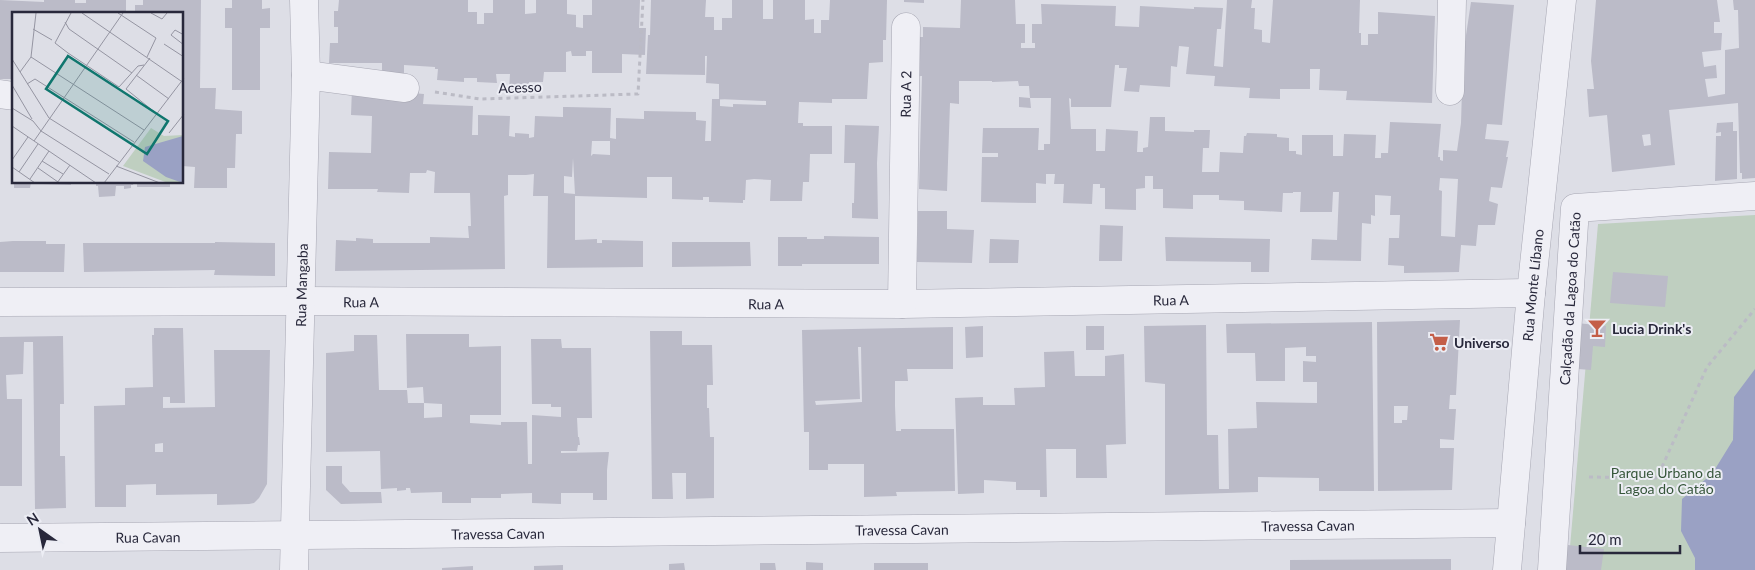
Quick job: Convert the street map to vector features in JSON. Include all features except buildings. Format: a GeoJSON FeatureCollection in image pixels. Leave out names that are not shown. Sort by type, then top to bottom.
{"type":"FeatureCollection","features":[{"type":"Feature","properties":{"kind":"street","name":"Rua Mangaba"},"geometry":{"type":"LineString","coordinates":[[294,570],[306,75],[304,0]]}},
{"type":"Feature","properties":{"kind":"street"},"geometry":{"type":"LineString","coordinates":[[1450,91],[1452,0]]}},
{"type":"Feature","properties":{"kind":"street","name":"Rua Monte Líbano"},"geometry":{"type":"LineString","coordinates":[[1507,570],[1531,293],[1562,0]]}},
{"type":"Feature","properties":{"kind":"street","name":"Rua A 2"},"geometry":{"type":"LineString","coordinates":[[902,304],[902,161],[906,27]]}},
{"type":"Feature","properties":{"kind":"street"},"geometry":{"type":"LineString","coordinates":[[306,75],[405,88]]}},
{"type":"Feature","properties":{"kind":"street","name":"Calçadão da Lagoa do Catão"},"geometry":{"type":"LineString","coordinates":[[1552,570],[1574,208],[1755,196]]}},
{"type":"Feature","properties":{"kind":"street","name":"Rua A"},"geometry":{"type":"LineString","coordinates":[[0,302],[301,301],[902,304],[1531,293]]}},
{"type":"Feature","properties":{"kind":"street","name":"Travessa Cavan"},"geometry":{"type":"LineString","coordinates":[[294,534],[1511,523]]}},
{"type":"Feature","properties":{"kind":"street","name":"Rua Cavan"},"geometry":{"type":"LineString","coordinates":[[0,538],[294,534]]}},
{"type":"Feature","properties":{"kind":"path","name":"Acesso"},"geometry":{"type":"LineString","coordinates":[[405,88],[480,99],[638,94],[643,0]]}},
{"type":"Feature","properties":{"kind":"path"},"geometry":{"type":"LineString","coordinates":[[1558,477],[1657,478],[1707,367],[1755,309]]}},
{"type":"Feature","properties":{"kind":"green space","name":"Parque Urbano da Lagoa do Catão"},"geometry":{"type":"Polygon","coordinates":[[[1755,215],[1755,570],[1568,570],[1598,224],[1755,215]]]}},
{"type":"Feature","properties":{"kind":"water"},"geometry":{"type":"Polygon","coordinates":[[[1755,369],[1755,570],[1695,570],[1695,558],[1681,531],[1682,499],[1712,474],[1733,440],[1734,397],[1755,369]]]}},
{"type":"Feature","properties":{"kind":"place","name":"Lucia Drink's"},"geometry":{"type":"Point","coordinates":[1597,328]}},
{"type":"Feature","properties":{"kind":"place","name":"Universo"},"geometry":{"type":"Point","coordinates":[1439,342]}}]}
